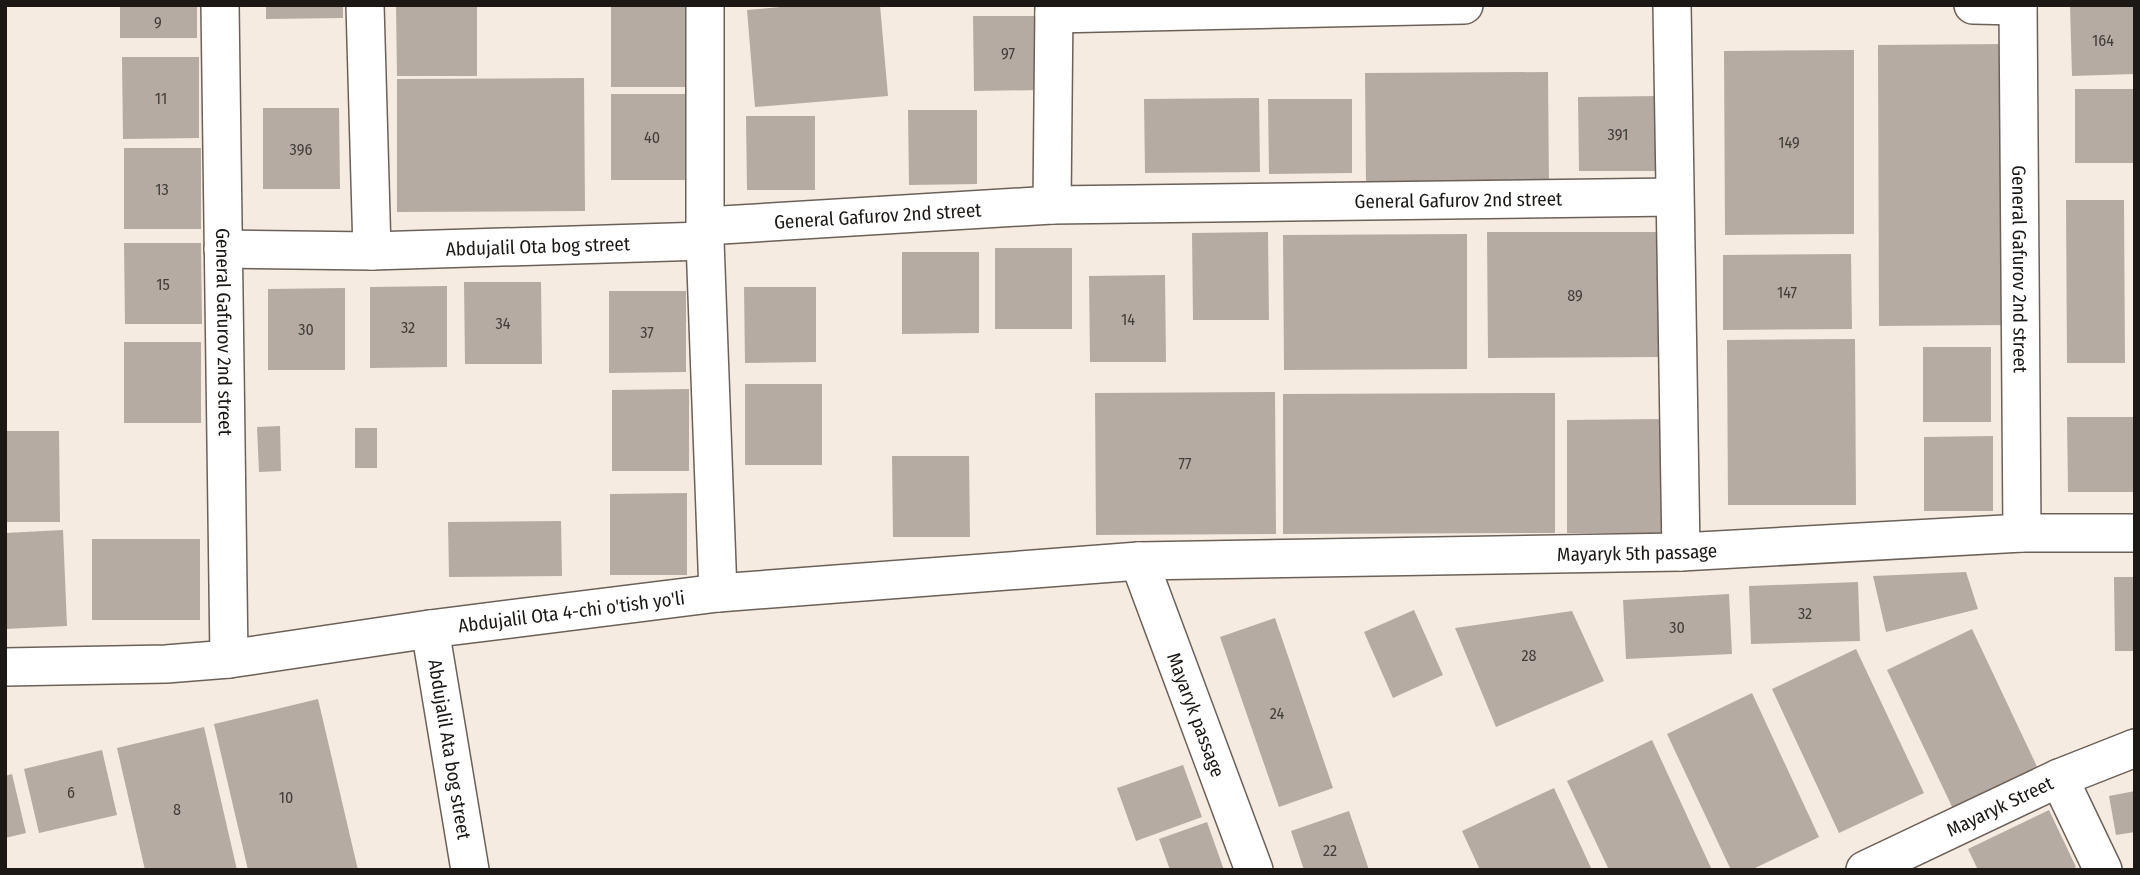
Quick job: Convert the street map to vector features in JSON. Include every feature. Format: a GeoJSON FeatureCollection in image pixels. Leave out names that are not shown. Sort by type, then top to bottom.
{"type":"FeatureCollection","features":[{"type":"Feature","properties":{"kind":"street","name":"General Gafurov 2nd street"},"geometry":{"type":"LineString","coordinates":[[220,5],[229,659]]}},
{"type":"Feature","properties":{"kind":"street"},"geometry":{"type":"LineString","coordinates":[[365,5],[372,251]]}},
{"type":"Feature","properties":{"kind":"street"},"geometry":{"type":"LineString","coordinates":[[705,5],[705,234],[718,593]]}},
{"type":"Feature","properties":{"kind":"street"},"geometry":{"type":"LineString","coordinates":[[1052,205],[1054,10],[1464,5]]}},
{"type":"Feature","properties":{"kind":"street"},"geometry":{"type":"LineString","coordinates":[[1672,5],[1681,552]]}},
{"type":"Feature","properties":{"kind":"street","name":"General Gafurov 2nd street"},"geometry":{"type":"LineString","coordinates":[[1973,5],[2018,6],[2022,533]]}},
{"type":"Feature","properties":{"kind":"street","name":"General Gafurov 2nd street"},"geometry":{"type":"LineString","coordinates":[[705,234],[1052,205],[1674,197]]}},
{"type":"Feature","properties":{"kind":"street","name":"Abdujalil Ota bog street"},"geometry":{"type":"LineString","coordinates":[[223,249],[372,251],[705,234]]}},
{"type":"Feature","properties":{"kind":"street","name":"Mayaryk 5th passage"},"geometry":{"type":"LineString","coordinates":[[1139,561],[1681,552],[2022,533],[2135,533]]}},
{"type":"Feature","properties":{"kind":"street","name":"Abdujalil Ota 4-chi o'tish yo'li"},"geometry":{"type":"LineString","coordinates":[[5,667],[166,664],[229,659],[430,629],[718,593],[1139,561]]}},
{"type":"Feature","properties":{"kind":"street","name":"Mаyaryk passage"},"geometry":{"type":"LineString","coordinates":[[1139,561],[1254,870]]}},
{"type":"Feature","properties":{"kind":"street","name":"Abdujalil Ata bog street"},"geometry":{"type":"LineString","coordinates":[[430,629],[470,870]]}},
{"type":"Feature","properties":{"kind":"street","name":"Mayaryk Street"},"geometry":{"type":"LineString","coordinates":[[1865,870],[2059,778],[2135,748]]}},
{"type":"Feature","properties":{"kind":"street"},"geometry":{"type":"LineString","coordinates":[[2059,778],[2103,870]]}},
{"type":"Feature","properties":{"kind":"building"},"geometry":{"type":"Polygon","coordinates":[[[120,5],[197,5],[197,38],[120,38],[120,5]]]}},
{"type":"Feature","properties":{"kind":"building"},"geometry":{"type":"Polygon","coordinates":[[[266,5],[343,5],[343,18],[266,19],[266,5]]]}},
{"type":"Feature","properties":{"kind":"building"},"geometry":{"type":"Polygon","coordinates":[[[396,5],[477,5],[477,76],[397,76],[396,5]]]}},
{"type":"Feature","properties":{"kind":"building"},"geometry":{"type":"Polygon","coordinates":[[[611,5],[692,5],[692,87],[611,87],[611,5]]]}},
{"type":"Feature","properties":{"kind":"building"},"geometry":{"type":"Polygon","coordinates":[[[802,5],[880,5],[888,96],[755,107],[747,10],[802,5]]]}},
{"type":"Feature","properties":{"kind":"building"},"geometry":{"type":"Polygon","coordinates":[[[2070,5],[2135,5],[2135,74],[2072,76],[2070,5]]]}},
{"type":"Feature","properties":{"kind":"building"},"geometry":{"type":"Polygon","coordinates":[[[973,16],[1042,16],[1042,90],[974,91],[973,16]]]}},
{"type":"Feature","properties":{"kind":"building"},"geometry":{"type":"Polygon","coordinates":[[[2007,44],[2009,325],[1879,326],[1878,45],[2007,44]]]}},
{"type":"Feature","properties":{"kind":"building"},"geometry":{"type":"Polygon","coordinates":[[[1854,50],[1854,234],[1725,235],[1724,51],[1854,50]]]}},
{"type":"Feature","properties":{"kind":"building"},"geometry":{"type":"Polygon","coordinates":[[[122,57],[199,57],[199,138],[123,139],[122,57]]]}},
{"type":"Feature","properties":{"kind":"building"},"geometry":{"type":"Polygon","coordinates":[[[1548,72],[1549,185],[1366,185],[1365,73],[1548,72]]]}},
{"type":"Feature","properties":{"kind":"building"},"geometry":{"type":"Polygon","coordinates":[[[584,78],[585,211],[397,212],[397,79],[584,78]]]}},
{"type":"Feature","properties":{"kind":"building"},"geometry":{"type":"Polygon","coordinates":[[[2075,89],[2135,89],[2135,163],[2075,163],[2075,89]]]}},
{"type":"Feature","properties":{"kind":"building"},"geometry":{"type":"Polygon","coordinates":[[[611,94],[692,94],[693,180],[611,180],[611,94]]]}},
{"type":"Feature","properties":{"kind":"building"},"geometry":{"type":"Polygon","coordinates":[[[1658,96],[1658,171],[1579,171],[1578,97],[1658,96]]]}},
{"type":"Feature","properties":{"kind":"building"},"geometry":{"type":"Polygon","coordinates":[[[1259,98],[1260,172],[1145,173],[1144,99],[1259,98]]]}},
{"type":"Feature","properties":{"kind":"building"},"geometry":{"type":"Polygon","coordinates":[[[1268,99],[1352,99],[1352,173],[1269,174],[1268,99]]]}},
{"type":"Feature","properties":{"kind":"building"},"geometry":{"type":"Polygon","coordinates":[[[263,108],[339,108],[340,189],[263,189],[263,108]]]}},
{"type":"Feature","properties":{"kind":"building"},"geometry":{"type":"Polygon","coordinates":[[[908,110],[977,110],[977,184],[909,185],[908,110]]]}},
{"type":"Feature","properties":{"kind":"building"},"geometry":{"type":"Polygon","coordinates":[[[746,116],[815,116],[815,190],[747,190],[746,116]]]}},
{"type":"Feature","properties":{"kind":"building"},"geometry":{"type":"Polygon","coordinates":[[[124,148],[201,148],[201,229],[124,229],[124,148]]]}},
{"type":"Feature","properties":{"kind":"building"},"geometry":{"type":"Polygon","coordinates":[[[2066,200],[2124,200],[2125,363],[2067,363],[2066,200]]]}},
{"type":"Feature","properties":{"kind":"building"},"geometry":{"type":"Polygon","coordinates":[[[1268,232],[1269,320],[1193,320],[1192,233],[1268,232]]]}},
{"type":"Feature","properties":{"kind":"building"},"geometry":{"type":"Polygon","coordinates":[[[1487,232],[1662,232],[1663,357],[1488,358],[1487,232]]]}},
{"type":"Feature","properties":{"kind":"building"},"geometry":{"type":"Polygon","coordinates":[[[1467,234],[1467,369],[1284,370],[1283,235],[1467,234]]]}},
{"type":"Feature","properties":{"kind":"building"},"geometry":{"type":"Polygon","coordinates":[[[124,243],[201,243],[202,324],[125,324],[124,243]]]}},
{"type":"Feature","properties":{"kind":"building"},"geometry":{"type":"Polygon","coordinates":[[[995,248],[1072,248],[1072,329],[995,329],[995,248]]]}},
{"type":"Feature","properties":{"kind":"building"},"geometry":{"type":"Polygon","coordinates":[[[902,252],[979,252],[979,333],[902,334],[902,252]]]}},
{"type":"Feature","properties":{"kind":"building"},"geometry":{"type":"Polygon","coordinates":[[[1851,254],[1852,329],[1723,330],[1723,255],[1851,254]]]}},
{"type":"Feature","properties":{"kind":"building"},"geometry":{"type":"Polygon","coordinates":[[[1165,275],[1166,362],[1090,362],[1089,276],[1165,275]]]}},
{"type":"Feature","properties":{"kind":"building"},"geometry":{"type":"Polygon","coordinates":[[[464,282],[541,282],[542,364],[465,364],[464,282]]]}},
{"type":"Feature","properties":{"kind":"building"},"geometry":{"type":"Polygon","coordinates":[[[447,286],[447,367],[370,368],[370,287],[447,286]]]}},
{"type":"Feature","properties":{"kind":"building"},"geometry":{"type":"Polygon","coordinates":[[[744,287],[816,287],[816,362],[745,363],[744,287]]]}},
{"type":"Feature","properties":{"kind":"building"},"geometry":{"type":"Polygon","coordinates":[[[345,288],[345,370],[268,370],[268,289],[345,288]]]}},
{"type":"Feature","properties":{"kind":"building"},"geometry":{"type":"Polygon","coordinates":[[[609,291],[686,291],[686,372],[609,373],[609,291]]]}},
{"type":"Feature","properties":{"kind":"building"},"geometry":{"type":"Polygon","coordinates":[[[1855,339],[1856,505],[1728,505],[1727,340],[1855,339]]]}},
{"type":"Feature","properties":{"kind":"building"},"geometry":{"type":"Polygon","coordinates":[[[124,342],[201,342],[201,423],[124,423],[124,342]]]}},
{"type":"Feature","properties":{"kind":"building"},"geometry":{"type":"Polygon","coordinates":[[[1923,347],[1991,347],[1991,422],[1923,422],[1923,347]]]}},
{"type":"Feature","properties":{"kind":"building"},"geometry":{"type":"Polygon","coordinates":[[[745,384],[822,384],[822,465],[745,465],[745,384]]]}},
{"type":"Feature","properties":{"kind":"building"},"geometry":{"type":"Polygon","coordinates":[[[689,389],[689,471],[612,471],[612,390],[689,389]]]}},
{"type":"Feature","properties":{"kind":"building"},"geometry":{"type":"Polygon","coordinates":[[[1275,392],[1276,534],[1096,535],[1095,393],[1275,392]]]}},
{"type":"Feature","properties":{"kind":"building"},"geometry":{"type":"Polygon","coordinates":[[[1555,393],[1555,533],[1283,534],[1283,394],[1555,393]]]}},
{"type":"Feature","properties":{"kind":"building"},"geometry":{"type":"Polygon","coordinates":[[[2067,417],[2135,417],[2135,492],[2068,492],[2067,417]]]}},
{"type":"Feature","properties":{"kind":"building"},"geometry":{"type":"Polygon","coordinates":[[[1661,419],[1662,533],[1567,533],[1567,420],[1661,419]]]}},
{"type":"Feature","properties":{"kind":"building"},"geometry":{"type":"Polygon","coordinates":[[[280,426],[281,471],[259,472],[257,427],[280,426]]]}},
{"type":"Feature","properties":{"kind":"building"},"geometry":{"type":"Polygon","coordinates":[[[355,428],[377,428],[377,468],[355,468],[355,428]]]}},
{"type":"Feature","properties":{"kind":"building"},"geometry":{"type":"Polygon","coordinates":[[[5,431],[59,431],[60,522],[5,522],[5,431]]]}},
{"type":"Feature","properties":{"kind":"building"},"geometry":{"type":"Polygon","coordinates":[[[1993,436],[1993,511],[1924,511],[1924,437],[1993,436]]]}},
{"type":"Feature","properties":{"kind":"building"},"geometry":{"type":"Polygon","coordinates":[[[892,456],[969,456],[970,537],[893,537],[892,456]]]}},
{"type":"Feature","properties":{"kind":"building"},"geometry":{"type":"Polygon","coordinates":[[[687,493],[687,575],[610,575],[610,494],[687,493]]]}},
{"type":"Feature","properties":{"kind":"building"},"geometry":{"type":"Polygon","coordinates":[[[561,521],[562,576],[449,577],[448,522],[561,521]]]}},
{"type":"Feature","properties":{"kind":"building"},"geometry":{"type":"Polygon","coordinates":[[[63,530],[67,626],[5,629],[5,533],[63,530]]]}},
{"type":"Feature","properties":{"kind":"building"},"geometry":{"type":"Polygon","coordinates":[[[92,539],[200,539],[200,620],[92,620],[92,539]]]}},
{"type":"Feature","properties":{"kind":"building"},"geometry":{"type":"Polygon","coordinates":[[[1966,572],[1978,609],[1886,632],[1873,576],[1966,572]]]}},
{"type":"Feature","properties":{"kind":"building"},"geometry":{"type":"Polygon","coordinates":[[[2114,577],[2135,577],[2135,651],[2115,651],[2114,577]]]}},
{"type":"Feature","properties":{"kind":"building"},"geometry":{"type":"Polygon","coordinates":[[[1858,582],[1860,641],[1751,644],[1749,586],[1858,582]]]}},
{"type":"Feature","properties":{"kind":"building"},"geometry":{"type":"Polygon","coordinates":[[[1729,594],[1732,654],[1626,659],[1623,600],[1729,594]]]}},
{"type":"Feature","properties":{"kind":"building"},"geometry":{"type":"Polygon","coordinates":[[[1414,610],[1443,675],[1393,698],[1364,632],[1414,610]]]}},
{"type":"Feature","properties":{"kind":"building"},"geometry":{"type":"Polygon","coordinates":[[[1572,611],[1604,681],[1496,727],[1455,628],[1572,611]]]}},
{"type":"Feature","properties":{"kind":"building"},"geometry":{"type":"Polygon","coordinates":[[[1275,618],[1333,788],[1279,807],[1220,637],[1275,618]]]}},
{"type":"Feature","properties":{"kind":"building"},"geometry":{"type":"Polygon","coordinates":[[[1972,629],[2040,773],[1955,813],[1887,670],[1972,629]]]}},
{"type":"Feature","properties":{"kind":"building"},"geometry":{"type":"Polygon","coordinates":[[[1856,649],[1924,793],[1839,833],[1772,689],[1856,649]]]}},
{"type":"Feature","properties":{"kind":"building"},"geometry":{"type":"Polygon","coordinates":[[[1752,693],[1819,837],[1751,870],[1731,870],[1667,734],[1752,693]]]}},
{"type":"Feature","properties":{"kind":"building"},"geometry":{"type":"Polygon","coordinates":[[[318,699],[358,870],[248,870],[214,724],[318,699]]]}},
{"type":"Feature","properties":{"kind":"building"},"geometry":{"type":"Polygon","coordinates":[[[204,727],[237,870],[145,870],[117,748],[204,727]]]}},
{"type":"Feature","properties":{"kind":"building"},"geometry":{"type":"Polygon","coordinates":[[[1652,740],[1712,870],[1609,870],[1567,781],[1652,740]]]}},
{"type":"Feature","properties":{"kind":"building"},"geometry":{"type":"Polygon","coordinates":[[[102,750],[117,815],[39,833],[24,769],[102,750]]]}},
{"type":"Feature","properties":{"kind":"building"},"geometry":{"type":"Polygon","coordinates":[[[1183,765],[1202,817],[1136,841],[1117,788],[1183,765]]]}},
{"type":"Feature","properties":{"kind":"building"},"geometry":{"type":"Polygon","coordinates":[[[12,774],[26,833],[5,838],[5,776],[12,774]]]}},
{"type":"Feature","properties":{"kind":"building"},"geometry":{"type":"Polygon","coordinates":[[[1554,788],[1592,870],[1480,870],[1462,831],[1554,788]]]}},
{"type":"Feature","properties":{"kind":"building"},"geometry":{"type":"Polygon","coordinates":[[[2135,791],[2135,832],[2116,835],[2109,796],[2135,791]]]}},
{"type":"Feature","properties":{"kind":"building"},"geometry":{"type":"Polygon","coordinates":[[[2049,810],[2076,867],[2071,870],[1978,870],[1968,849],[2049,810]]]}},
{"type":"Feature","properties":{"kind":"building"},"geometry":{"type":"Polygon","coordinates":[[[1349,811],[1369,870],[1304,870],[1291,831],[1349,811]]]}},
{"type":"Feature","properties":{"kind":"building"},"geometry":{"type":"Polygon","coordinates":[[[1207,822],[1224,870],[1170,870],[1159,839],[1207,822]]]}}]}
